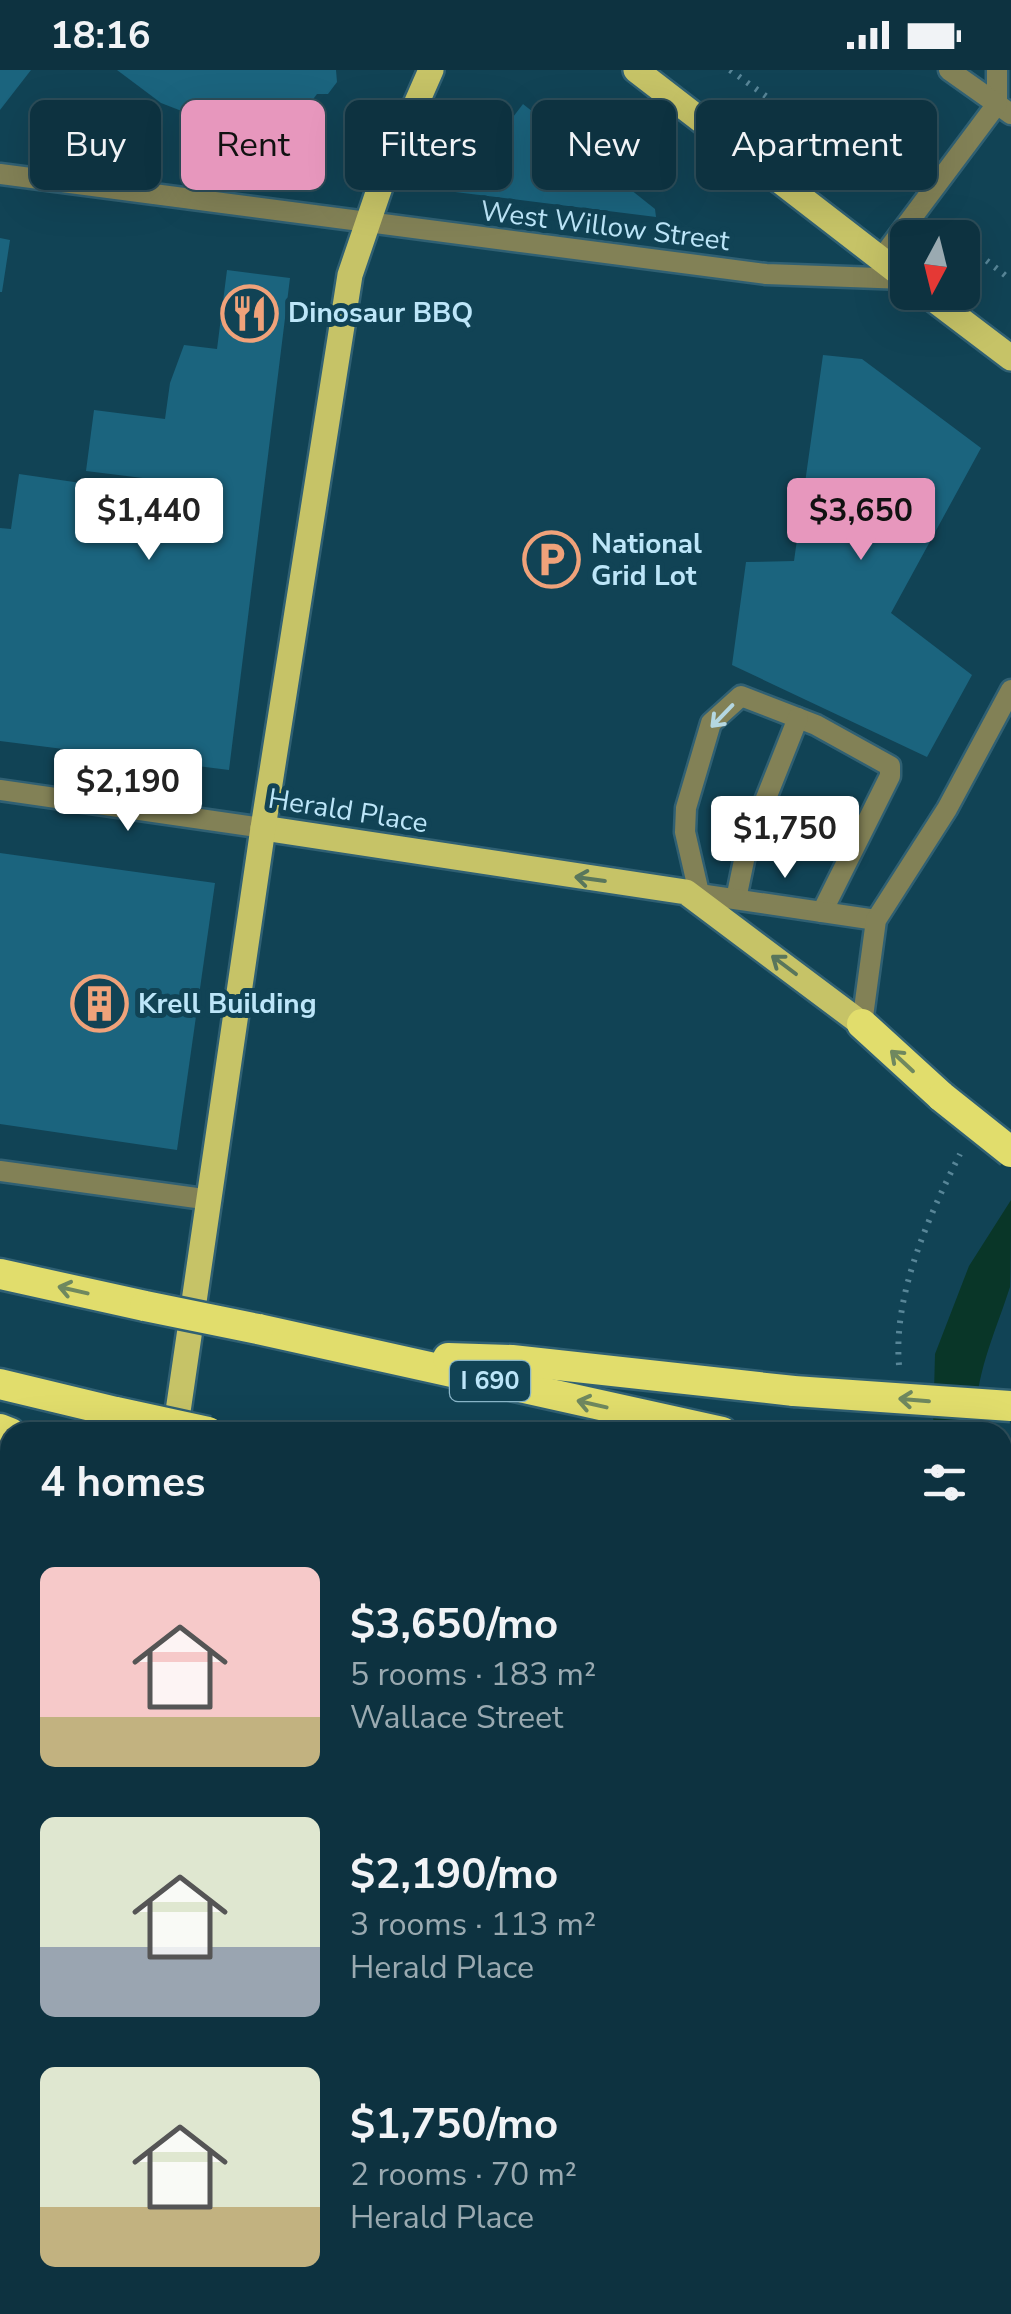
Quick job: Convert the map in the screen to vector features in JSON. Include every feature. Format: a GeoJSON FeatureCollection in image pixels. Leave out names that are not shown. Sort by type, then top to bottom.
{"type":"FeatureCollection","features":[{"type":"Feature","properties":{"kind":"highway"},"geometry":{"type":"LineString","coordinates":[[862,1024],[942,1097],[1011,1152]]}},
{"type":"Feature","properties":{"kind":"highway","name":"I 690"},"geometry":{"type":"LineString","coordinates":[[0,1274],[677,1422]]}},
{"type":"Feature","properties":{"kind":"highway"},"geometry":{"type":"LineString","coordinates":[[378,1356],[512,1360],[794,1390],[1011,1406]]}},
{"type":"Feature","properties":{"kind":"highway"},"geometry":{"type":"LineString","coordinates":[[0,1384],[162,1422]]}},
{"type":"Feature","properties":{"kind":"main road"},"geometry":{"type":"LineString","coordinates":[[177,1422],[263,828],[350,275],[366,224],[430,70]]}},
{"type":"Feature","properties":{"kind":"main road"},"geometry":{"type":"LineString","coordinates":[[636,70],[890,266]]}},
{"type":"Feature","properties":{"kind":"main road"},"geometry":{"type":"LineString","coordinates":[[948,310],[1011,358]]}},
{"type":"Feature","properties":{"kind":"main road","name":"Herald Place"},"geometry":{"type":"LineString","coordinates":[[263,828],[692,893],[862,1024]]}},
{"type":"Feature","properties":{"kind":"street"},"geometry":{"type":"LineString","coordinates":[[949,70],[1004,109]]}},
{"type":"Feature","properties":{"kind":"street"},"geometry":{"type":"LineString","coordinates":[[997,70],[1004,109]]}},
{"type":"Feature","properties":{"kind":"street"},"geometry":{"type":"LineString","coordinates":[[881,259],[1004,109]]}},
{"type":"Feature","properties":{"kind":"street","name":"West Willow Street"},"geometry":{"type":"LineString","coordinates":[[0,174],[766,274],[890,279]]}},
{"type":"Feature","properties":{"kind":"street"},"geometry":{"type":"LineString","coordinates":[[862,1024],[876,920],[947,809],[1011,690]]}},
{"type":"Feature","properties":{"kind":"street"},"geometry":{"type":"LineString","coordinates":[[692,893],[686,808],[712,723],[742,696],[798,718],[890,766],[890,776],[822,912]]}},
{"type":"Feature","properties":{"kind":"street"},"geometry":{"type":"LineString","coordinates":[[736,899],[747,846],[798,718]]}},
{"type":"Feature","properties":{"kind":"street","name":"Herald Place"},"geometry":{"type":"LineString","coordinates":[[0,790],[263,828]]}},
{"type":"Feature","properties":{"kind":"street","name":"Herald Place"},"geometry":{"type":"LineString","coordinates":[[692,893],[876,920]]}},
{"type":"Feature","properties":{"kind":"street"},"geometry":{"type":"LineString","coordinates":[[0,1171],[211,1200]]}},
{"type":"Feature","properties":{"kind":"path"},"geometry":{"type":"LineString","coordinates":[[730,70],[935,220]]}},
{"type":"Feature","properties":{"kind":"path"},"geometry":{"type":"LineString","coordinates":[[980,255],[1011,280]]}},
{"type":"Feature","properties":{"kind":"path"},"geometry":{"type":"LineString","coordinates":[[900,1382],[897,1349],[915,1257],[959,1154],[972,1142]]}},
{"type":"Feature","properties":{"kind":"shaded area"},"geometry":{"type":"Polygon","coordinates":[[[1011,1200],[1010,1287],[981,1375],[976,1422],[933,1422],[935,1354],[969,1266],[1011,1200]]]}},
{"type":"Feature","properties":{"kind":"building"},"geometry":{"type":"Polygon","coordinates":[[[0,70],[31,70],[0,110],[0,70]]]}},
{"type":"Feature","properties":{"kind":"building"},"geometry":{"type":"Polygon","coordinates":[[[117,70],[336,70],[337,82],[328,94],[317,94],[312,100],[181,100],[181,111],[157,100],[117,70]]]}},
{"type":"Feature","properties":{"kind":"building"},"geometry":{"type":"Polygon","coordinates":[[[523,104],[532,111],[532,190],[631,190],[655,209],[656,217],[455,192],[512,190],[512,118],[523,104]]]}},
{"type":"Feature","properties":{"kind":"building"},"geometry":{"type":"Polygon","coordinates":[[[0,238],[10,240],[2,292],[0,292],[0,238]]]}},
{"type":"Feature","properties":{"kind":"building"},"geometry":{"type":"Polygon","coordinates":[[[227,270],[290,278],[229,770],[0,741],[0,528],[11,529],[19,474],[81,483],[76,530],[162,541],[168,489],[183,483],[86,471],[94,410],[165,419],[170,383],[184,345],[217,349],[227,270]]]}},
{"type":"Feature","properties":{"kind":"building"},"geometry":{"type":"Polygon","coordinates":[[[823,355],[862,359],[981,448],[891,613],[972,675],[927,757],[732,665],[746,562],[794,561],[823,355]]]}},
{"type":"Feature","properties":{"kind":"building","name":"Krell Building"},"geometry":{"type":"Polygon","coordinates":[[[0,853],[215,883],[177,1150],[0,1124],[0,853]]]}},
{"type":"Feature","properties":{"kind":"place","name":"Dinosaur BBQ"},"geometry":{"type":"Point","coordinates":[249,313]}},
{"type":"Feature","properties":{"kind":"place","name":"National Grid Lot"},"geometry":{"type":"Point","coordinates":[552,560]}},
{"type":"Feature","properties":{"kind":"place","name":"Krell Building"},"geometry":{"type":"Point","coordinates":[99,1004]}}]}
